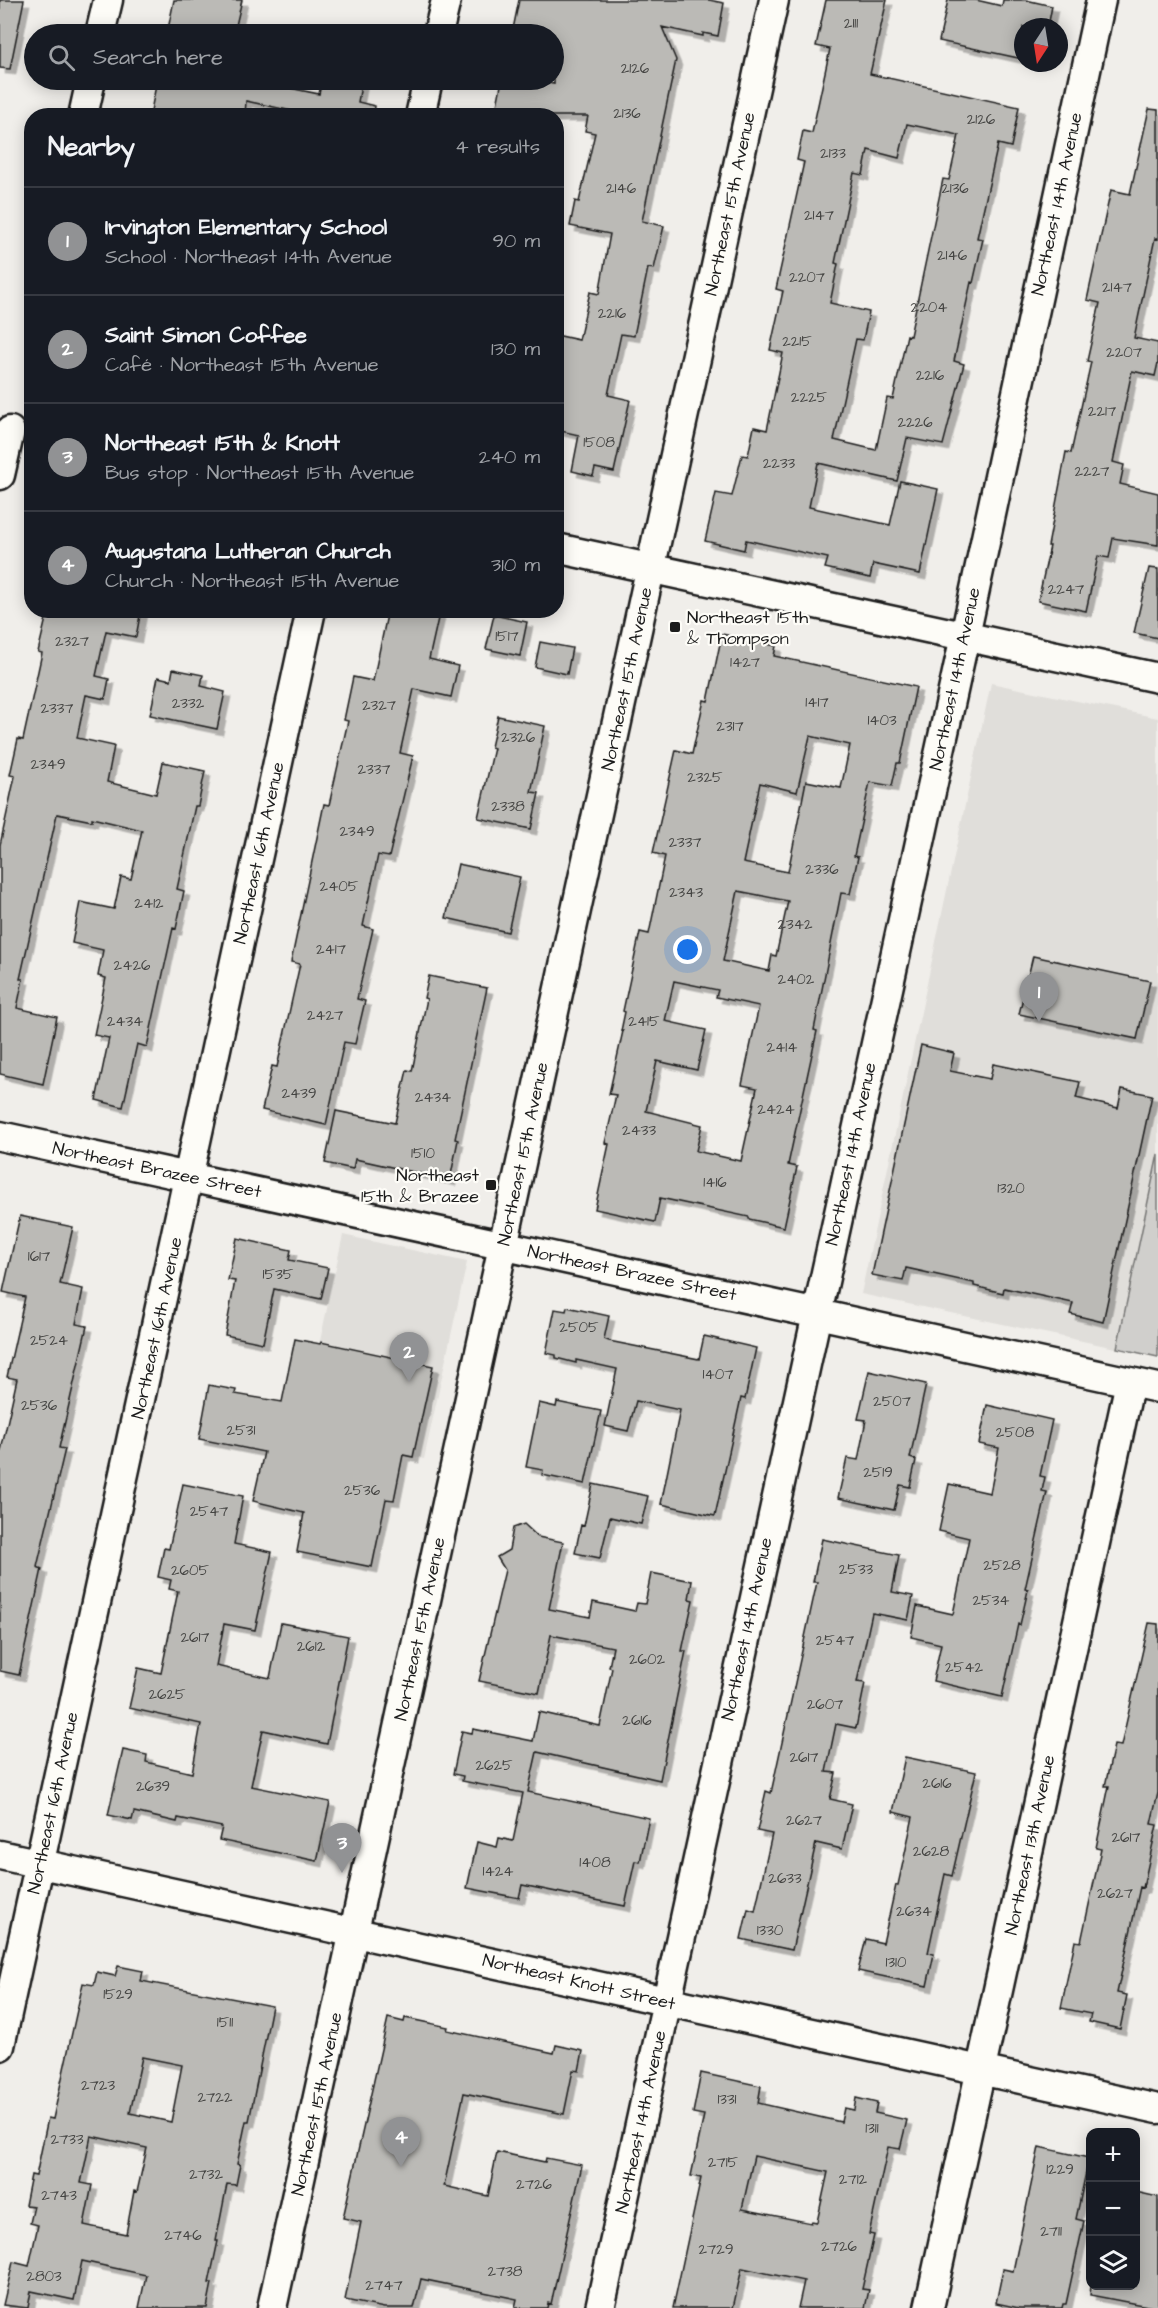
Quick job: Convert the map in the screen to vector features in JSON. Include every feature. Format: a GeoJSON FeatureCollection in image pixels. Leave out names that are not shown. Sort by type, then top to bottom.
{"type":"FeatureCollection","features":[{"type":"Feature","properties":{"kind":"street"},"geometry":{"type":"LineString","coordinates":[[102,24],[108,0]]}},
{"type":"Feature","properties":{"kind":"street"},"geometry":{"type":"LineString","coordinates":[[440,24],[446,0]]}},
{"type":"Feature","properties":{"kind":"street","name":"Northeast 15th Avenue"},"geometry":{"type":"LineString","coordinates":[[272,2308],[774,0]]}},
{"type":"Feature","properties":{"kind":"street","name":"Northeast 14th Avenue"},"geometry":{"type":"LineString","coordinates":[[600,2308],[965,636],[1101,0]]}},
{"type":"Feature","properties":{"kind":"street"},"geometry":{"type":"LineString","coordinates":[[85,108],[89,90]]}},
{"type":"Feature","properties":{"kind":"street"},"geometry":{"type":"LineString","coordinates":[[422,108],[426,90]]}},
{"type":"Feature","properties":{"kind":"street"},"geometry":{"type":"LineString","coordinates":[[0,475],[14,432]]}},
{"type":"Feature","properties":{"kind":"street"},"geometry":{"type":"LineString","coordinates":[[564,550],[1158,678]]}},
{"type":"Feature","properties":{"kind":"street","name":"Northeast 16th Avenue"},"geometry":{"type":"LineString","coordinates":[[0,2046],[309,618]]}},
{"type":"Feature","properties":{"kind":"street","name":"Northeast Brazee Street"},"geometry":{"type":"LineString","coordinates":[[0,1136],[1158,1388]]}},
{"type":"Feature","properties":{"kind":"street","name":"Northeast 13th Avenue"},"geometry":{"type":"LineString","coordinates":[[929,2308],[1130,1382]]}},
{"type":"Feature","properties":{"kind":"street","name":"Northeast Knott Street"},"geometry":{"type":"LineString","coordinates":[[0,1855],[1158,2109]]}},
{"type":"Feature","properties":{"kind":"shaded area"},"geometry":{"type":"Polygon","coordinates":[[[991,683],[1158,718],[1158,1357],[861,1294],[991,683]]]}},
{"type":"Feature","properties":{"kind":"shaded area"},"geometry":{"type":"Polygon","coordinates":[[[1158,1154],[1158,1357],[1117,1348],[1158,1154]]]}},
{"type":"Feature","properties":{"kind":"shaded area"},"geometry":{"type":"Polygon","coordinates":[[[343,1235],[467,1262],[424,1459],[300,1433],[343,1235]]]}},
{"type":"Feature","properties":{"kind":"building"},"geometry":{"type":"Polygon","coordinates":[[[0,0],[24,0],[10,69],[0,68],[0,0]]]}},
{"type":"Feature","properties":{"kind":"building"},"geometry":{"type":"Polygon","coordinates":[[[174,0],[242,0],[236,24],[169,24],[174,0]]]}},
{"type":"Feature","properties":{"kind":"building"},"geometry":{"type":"Polygon","coordinates":[[[519,0],[709,0],[724,3],[718,36],[703,33],[703,36],[662,27],[676,60],[642,221],[664,226],[654,269],[648,268],[634,336],[621,334],[608,395],[630,400],[614,472],[595,468],[593,476],[572,471],[579,435],[564,432],[564,337],[579,340],[590,292],[599,294],[610,234],[570,226],[575,201],[579,202],[595,133],[585,131],[588,116],[564,116],[564,108],[497,108],[500,90],[564,90],[564,24],[514,24],[519,0]]]}},
{"type":"Feature","properties":{"kind":"building"},"geometry":{"type":"Polygon","coordinates":[[[826,0],[887,0],[870,74],[1019,107],[1011,147],[998,144],[977,238],[983,239],[954,361],[964,364],[943,445],[907,438],[897,481],[818,463],[809,507],[890,525],[900,481],[938,489],[920,574],[873,564],[870,578],[825,568],[828,558],[746,540],[744,550],[705,541],[716,493],[732,496],[742,455],[748,456],[754,427],[767,430],[783,353],[770,350],[783,291],[776,289],[804,162],[797,160],[803,131],[812,133],[830,49],[816,46],[826,0]],[[907,124],[899,158],[868,150],[863,175],[854,173],[835,263],[838,264],[830,303],[869,312],[863,340],[856,339],[834,440],[876,450],[887,398],[893,399],[907,335],[910,336],[943,179],[949,180],[959,135],[907,124]]]}},
{"type":"Feature","properties":{"kind":"building"},"geometry":{"type":"Polygon","coordinates":[[[948,0],[976,0],[1002,6],[1003,0],[1026,0],[1052,6],[1050,18],[1014,18],[1014,57],[939,41],[948,0]]]}},
{"type":"Feature","properties":{"kind":"building"},"geometry":{"type":"Polygon","coordinates":[[[155,90],[300,90],[319,94],[320,90],[360,90],[358,102],[375,106],[375,108],[278,108],[246,101],[246,108],[152,108],[155,90]]]}},
{"type":"Feature","properties":{"kind":"building"},"geometry":{"type":"Polygon","coordinates":[[[1149,109],[1158,110],[1158,239],[1155,238],[1134,338],[1158,343],[1158,363],[1155,376],[1132,371],[1113,462],[1124,465],[1120,484],[1158,493],[1158,545],[1113,538],[1109,558],[1098,556],[1086,611],[1038,601],[1066,452],[1071,453],[1091,362],[1087,361],[1100,303],[1087,300],[1111,190],[1130,194],[1149,109]]]}},
{"type":"Feature","properties":{"kind":"building"},"geometry":{"type":"Polygon","coordinates":[[[1149,568],[1158,569],[1158,638],[1134,633],[1149,568]]]}},
{"type":"Feature","properties":{"kind":"building"},"geometry":{"type":"Polygon","coordinates":[[[46,618],[140,618],[136,637],[106,631],[96,676],[109,679],[105,699],[86,695],[77,738],[114,746],[107,782],[156,794],[163,762],[205,771],[177,889],[184,891],[176,929],[173,928],[147,1047],[137,1044],[123,1107],[96,1100],[109,1038],[94,1035],[106,978],[98,976],[103,950],[72,943],[80,902],[114,909],[121,877],[131,879],[142,830],[92,818],[92,821],[57,814],[20,979],[23,979],[17,1008],[57,1017],[43,1084],[0,1074],[0,845],[15,776],[10,775],[18,739],[23,740],[42,653],[38,652],[46,618]]]}},
{"type":"Feature","properties":{"kind":"building"},"geometry":{"type":"Polygon","coordinates":[[[386,618],[438,618],[429,659],[458,666],[451,697],[414,689],[400,753],[413,756],[389,857],[378,855],[363,926],[373,929],[357,999],[365,1001],[355,1044],[344,1042],[326,1125],[262,1110],[272,1066],[277,1067],[300,964],[291,962],[324,804],[329,805],[348,721],[344,720],[353,677],[373,681],[386,618]]]}},
{"type":"Feature","properties":{"kind":"building"},"geometry":{"type":"Polygon","coordinates":[[[493,618],[527,622],[520,656],[486,649],[493,618]]]}},
{"type":"Feature","properties":{"kind":"building"},"geometry":{"type":"Polygon","coordinates":[[[722,634],[776,646],[774,656],[916,687],[900,763],[897,763],[892,786],[870,782],[854,856],[858,857],[850,894],[841,893],[814,1030],[817,1031],[788,1165],[797,1167],[784,1227],[660,1198],[655,1222],[595,1209],[609,1144],[605,1143],[616,1095],[609,1094],[623,1031],[621,1031],[625,1012],[623,1011],[640,932],[649,934],[665,856],[653,853],[676,750],[692,754],[704,700],[708,701],[722,634]],[[810,736],[797,792],[760,783],[743,863],[788,872],[806,781],[841,788],[850,745],[810,736]],[[738,891],[723,961],[769,971],[772,955],[776,956],[788,901],[738,891]],[[674,981],[665,1021],[706,1030],[697,1070],[657,1061],[646,1111],[702,1125],[696,1151],[741,1161],[757,1088],[742,1085],[759,1006],[716,997],[718,990],[674,981]]]}},
{"type":"Feature","properties":{"kind":"building"},"geometry":{"type":"Polygon","coordinates":[[[540,642],[572,648],[567,674],[535,667],[540,642]]]}},
{"type":"Feature","properties":{"kind":"building"},"geometry":{"type":"Polygon","coordinates":[[[173,669],[203,675],[201,686],[225,692],[217,729],[150,715],[158,677],[171,680],[173,669]]]}},
{"type":"Feature","properties":{"kind":"building"},"geometry":{"type":"Polygon","coordinates":[[[498,716],[545,726],[531,792],[539,793],[531,829],[478,818],[494,748],[491,747],[498,716]]]}},
{"type":"Feature","properties":{"kind":"building"},"geometry":{"type":"Polygon","coordinates":[[[458,864],[520,877],[508,932],[446,918],[458,864]]]}},
{"type":"Feature","properties":{"kind":"building"},"geometry":{"type":"Polygon","coordinates":[[[1033,956],[1150,981],[1137,1039],[1019,1014],[1033,956]]]}},
{"type":"Feature","properties":{"kind":"building"},"geometry":{"type":"Polygon","coordinates":[[[429,976],[487,988],[455,1139],[458,1140],[450,1180],[355,1159],[353,1169],[325,1163],[336,1111],[395,1123],[407,1070],[412,1071],[427,999],[424,998],[429,976]]]}},
{"type":"Feature","properties":{"kind":"building"},"geometry":{"type":"Polygon","coordinates":[[[921,1045],[954,1053],[950,1071],[990,1079],[993,1064],[1080,1082],[1076,1098],[1118,1108],[1122,1089],[1152,1095],[1103,1322],[1070,1314],[1073,1303],[1004,1288],[1003,1293],[974,1286],[974,1283],[906,1268],[903,1281],[872,1275],[921,1045]]]}},
{"type":"Feature","properties":{"kind":"building"},"geometry":{"type":"Polygon","coordinates":[[[20,1216],[73,1227],[60,1284],[83,1289],[76,1324],[87,1326],[59,1448],[65,1449],[37,1567],[42,1569],[19,1675],[0,1671],[0,1455],[17,1379],[7,1377],[25,1297],[3,1292],[20,1216]]]}},
{"type":"Feature","properties":{"kind":"building"},"geometry":{"type":"Polygon","coordinates":[[[237,1238],[291,1250],[289,1260],[328,1268],[321,1299],[274,1289],[263,1343],[225,1335],[235,1281],[228,1280],[237,1238]]]}},
{"type":"Feature","properties":{"kind":"building"},"geometry":{"type":"Polygon","coordinates":[[[567,1307],[609,1316],[604,1339],[609,1341],[699,1359],[704,1336],[756,1348],[745,1399],[741,1398],[715,1516],[661,1504],[680,1410],[636,1401],[628,1431],[605,1426],[617,1369],[576,1360],[576,1363],[546,1353],[555,1309],[566,1311],[567,1307]]]}},
{"type":"Feature","properties":{"kind":"building"},"geometry":{"type":"Polygon","coordinates":[[[295,1339],[320,1344],[321,1342],[433,1366],[413,1457],[403,1455],[394,1500],[386,1499],[372,1567],[297,1552],[304,1513],[253,1501],[264,1452],[199,1439],[209,1385],[236,1390],[235,1394],[282,1402],[295,1339]]]}},
{"type":"Feature","properties":{"kind":"building"},"geometry":{"type":"Polygon","coordinates":[[[869,1371],[926,1384],[910,1458],[916,1460],[910,1487],[900,1485],[894,1510],[838,1498],[847,1458],[858,1460],[866,1420],[858,1419],[869,1371]]]}},
{"type":"Feature","properties":{"kind":"building"},"geometry":{"type":"Polygon","coordinates":[[[557,1402],[601,1411],[585,1484],[542,1475],[543,1470],[526,1467],[539,1403],[556,1407],[557,1402]]]}},
{"type":"Feature","properties":{"kind":"building"},"geometry":{"type":"Polygon","coordinates":[[[987,1405],[1052,1420],[1040,1476],[1045,1477],[1042,1491],[1047,1492],[1025,1589],[1028,1590],[1002,1697],[933,1681],[941,1644],[911,1637],[917,1606],[953,1614],[969,1538],[939,1531],[949,1484],[990,1493],[999,1448],[979,1444],[987,1405]]]}},
{"type":"Feature","properties":{"kind":"building"},"geometry":{"type":"Polygon","coordinates":[[[183,1484],[243,1496],[234,1544],[272,1552],[255,1630],[224,1624],[216,1666],[270,1678],[281,1623],[348,1636],[327,1744],[263,1730],[251,1786],[330,1802],[317,1861],[219,1840],[222,1827],[178,1818],[177,1822],[134,1812],[132,1820],[108,1815],[123,1750],[147,1755],[146,1762],[192,1773],[201,1724],[129,1708],[138,1668],[161,1673],[178,1591],[169,1589],[171,1580],[158,1577],[164,1548],[169,1549],[183,1484]]]}},
{"type":"Feature","properties":{"kind":"building"},"geometry":{"type":"Polygon","coordinates":[[[593,1484],[648,1496],[641,1524],[610,1517],[600,1558],[575,1553],[581,1525],[584,1526],[593,1484]]]}},
{"type":"Feature","properties":{"kind":"building"},"geometry":{"type":"Polygon","coordinates":[[[524,1524],[538,1537],[563,1542],[549,1609],[590,1617],[593,1602],[635,1611],[637,1603],[645,1604],[651,1573],[692,1581],[689,1599],[693,1600],[682,1651],[686,1651],[660,1780],[537,1752],[528,1792],[649,1818],[640,1862],[635,1861],[625,1906],[522,1885],[519,1898],[467,1888],[477,1842],[497,1847],[499,1838],[513,1841],[523,1793],[462,1781],[463,1776],[453,1774],[462,1731],[472,1733],[473,1729],[533,1741],[539,1712],[600,1726],[612,1668],[609,1667],[613,1647],[551,1635],[539,1693],[479,1681],[505,1570],[497,1557],[509,1550],[513,1528],[524,1524]]]}},
{"type":"Feature","properties":{"kind":"building"},"geometry":{"type":"Polygon","coordinates":[[[822,1539],[899,1555],[892,1592],[913,1596],[908,1620],[872,1613],[857,1682],[865,1683],[856,1728],[836,1724],[826,1772],[836,1773],[830,1799],[852,1804],[842,1849],[816,1843],[792,1950],[741,1939],[748,1909],[755,1911],[772,1834],[757,1831],[766,1791],[771,1793],[817,1582],[813,1582],[822,1539]]]}},
{"type":"Feature","properties":{"kind":"building"},"geometry":{"type":"Polygon","coordinates":[[[1149,1623],[1158,1624],[1158,1793],[1151,1824],[1157,1825],[1143,1888],[1140,1887],[1117,1993],[1127,1995],[1120,2029],[1089,2022],[1091,2014],[1061,2008],[1075,1941],[1081,1942],[1101,1849],[1096,1848],[1109,1786],[1105,1786],[1114,1745],[1121,1746],[1149,1623]]]}},
{"type":"Feature","properties":{"kind":"building"},"geometry":{"type":"Polygon","coordinates":[[[905,1757],[976,1772],[952,1876],[945,1874],[928,1953],[934,1954],[927,1986],[858,1971],[866,1939],[883,1943],[913,1817],[893,1812],[905,1757]]]}},
{"type":"Feature","properties":{"kind":"building"},"geometry":{"type":"Polygon","coordinates":[[[118,1966],[143,1971],[141,1981],[272,2006],[249,2121],[246,2121],[237,2164],[240,2165],[236,2185],[227,2184],[209,2283],[212,2283],[207,2308],[139,2308],[146,2275],[82,2261],[74,2300],[31,2291],[28,2308],[3,2305],[13,2262],[29,2266],[38,2225],[30,2223],[34,2206],[25,2205],[31,2175],[36,2176],[48,2118],[53,2119],[83,1983],[94,1985],[97,1972],[115,1976],[118,1966]],[[142,2057],[130,2113],[171,2122],[182,2065],[142,2057]],[[91,2136],[81,2183],[92,2185],[84,2225],[126,2234],[134,2191],[137,2192],[147,2148],[91,2136]]]}},
{"type":"Feature","properties":{"kind":"building"},"geometry":{"type":"Polygon","coordinates":[[[388,2018],[404,2022],[405,2018],[448,2027],[447,2030],[554,2053],[556,2045],[583,2051],[579,2071],[573,2070],[564,2114],[464,2093],[444,2186],[488,2196],[497,2152],[545,2162],[546,2158],[582,2165],[551,2304],[548,2303],[547,2308],[515,2308],[517,2299],[421,2279],[414,2308],[384,2308],[345,2300],[361,2222],[343,2218],[388,2018]]]}},
{"type":"Feature","properties":{"kind":"building"},"geometry":{"type":"Polygon","coordinates":[[[701,2073],[761,2086],[758,2103],[841,2122],[844,2108],[854,2110],[856,2098],[877,2103],[875,2113],[907,2120],[900,2149],[888,2147],[869,2234],[874,2235],[862,2289],[869,2290],[865,2308],[798,2308],[804,2281],[742,2268],[733,2308],[673,2308],[701,2178],[691,2176],[704,2115],[693,2113],[701,2073]],[[754,2156],[742,2209],[811,2223],[812,2221],[817,2222],[828,2172],[754,2156]]]}},
{"type":"Feature","properties":{"kind":"building"},"geometry":{"type":"Polygon","coordinates":[[[1039,2147],[1086,2157],[1086,2172],[1076,2219],[1084,2221],[1066,2304],[1063,2304],[1062,2308],[1019,2308],[996,2303],[1003,2269],[1013,2271],[1039,2147]]]}},
{"type":"Feature","properties":{"kind":"building"},"geometry":{"type":"Polygon","coordinates":[[[1140,2193],[1158,2197],[1158,2308],[1090,2295],[1091,2290],[1140,2290],[1140,2193]]]}},
{"type":"Feature","properties":{"kind":"place","name":"Northeast 15th & Thompson"},"geometry":{"type":"Point","coordinates":[675,627]}},
{"type":"Feature","properties":{"kind":"place","name":"Irvington Elementary School"},"geometry":{"type":"Point","coordinates":[1039,1022]}},
{"type":"Feature","properties":{"kind":"place","name":"Northeast 15th & Brazee"},"geometry":{"type":"Point","coordinates":[491,1185]}},
{"type":"Feature","properties":{"kind":"place","name":"Saint Simon Coffee"},"geometry":{"type":"Point","coordinates":[409,1382]}},
{"type":"Feature","properties":{"kind":"place","name":"Northeast 15th & Knott"},"geometry":{"type":"Point","coordinates":[342,1873]}},
{"type":"Feature","properties":{"kind":"place","name":"Augustana Lutheran Church"},"geometry":{"type":"Point","coordinates":[401,2167]}}]}
